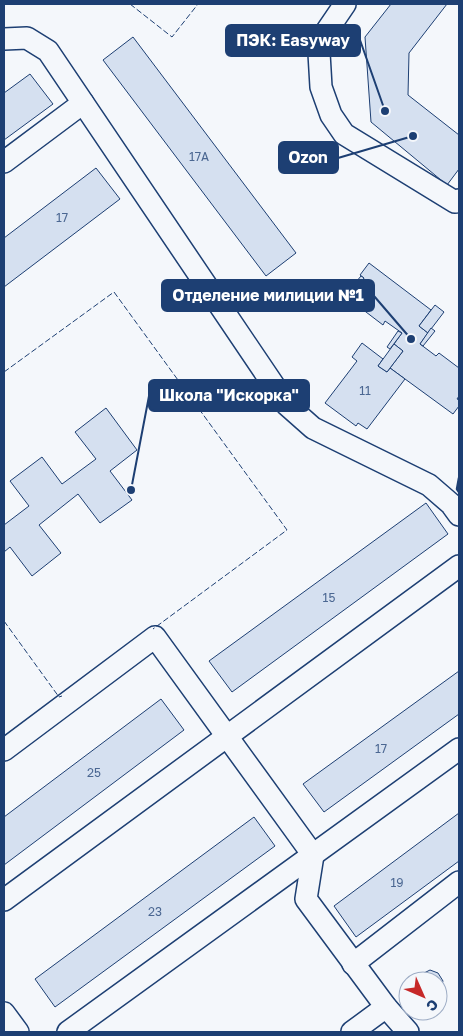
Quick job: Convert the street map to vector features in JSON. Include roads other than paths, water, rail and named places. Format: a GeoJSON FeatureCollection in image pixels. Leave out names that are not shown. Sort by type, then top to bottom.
{"type":"FeatureCollection","features":[{"type":"Feature","properties":{"kind":"lane"},"geometry":{"type":"LineString","coordinates":[[345,4],[326,32],[319,53],[321,87],[331,115],[344,134],[455,202],[459,200]]}},
{"type":"Feature","properties":{"kind":"lane"},"geometry":{"type":"LineString","coordinates":[[4,39],[27,38],[48,51],[287,405],[313,428],[430,484],[451,504],[459,515]]}},
{"type":"Feature","properties":{"kind":"lane"},"geometry":{"type":"LineString","coordinates":[[4,162],[83,102]]}},
{"type":"Feature","properties":{"kind":"lane"},"geometry":{"type":"LineString","coordinates":[[4,900],[459,566]]}},
{"type":"Feature","properties":{"kind":"lane"},"geometry":{"type":"LineString","coordinates":[[4,750],[155,637],[313,855],[306,899],[353,964],[408,1032]]}},
{"type":"Feature","properties":{"kind":"lane"},"geometry":{"type":"LineString","coordinates":[[68,1032],[459,749]]}},
{"type":"Feature","properties":{"kind":"lane"},"geometry":{"type":"LineString","coordinates":[[353,964],[459,882]]}},
{"type":"Feature","properties":{"kind":"lane"},"geometry":{"type":"LineString","coordinates":[[352,1032],[386,1007]]}},
{"type":"Feature","properties":{"kind":"lane"},"geometry":{"type":"LineString","coordinates":[[4,1013],[18,1032]]}},
{"type":"Feature","properties":{"kind":"place","name":"ПЭК: Easyway"},"geometry":{"type":"Point","coordinates":[385,111]}},
{"type":"Feature","properties":{"kind":"place","name":"Ozon"},"geometry":{"type":"Point","coordinates":[413,136]}},
{"type":"Feature","properties":{"kind":"place","name":"Отделение милиции №1"},"geometry":{"type":"Point","coordinates":[411,339]}},
{"type":"Feature","properties":{"kind":"place","name":"Школа \"Искорка\""},"geometry":{"type":"Point","coordinates":[131,490]}}]}
